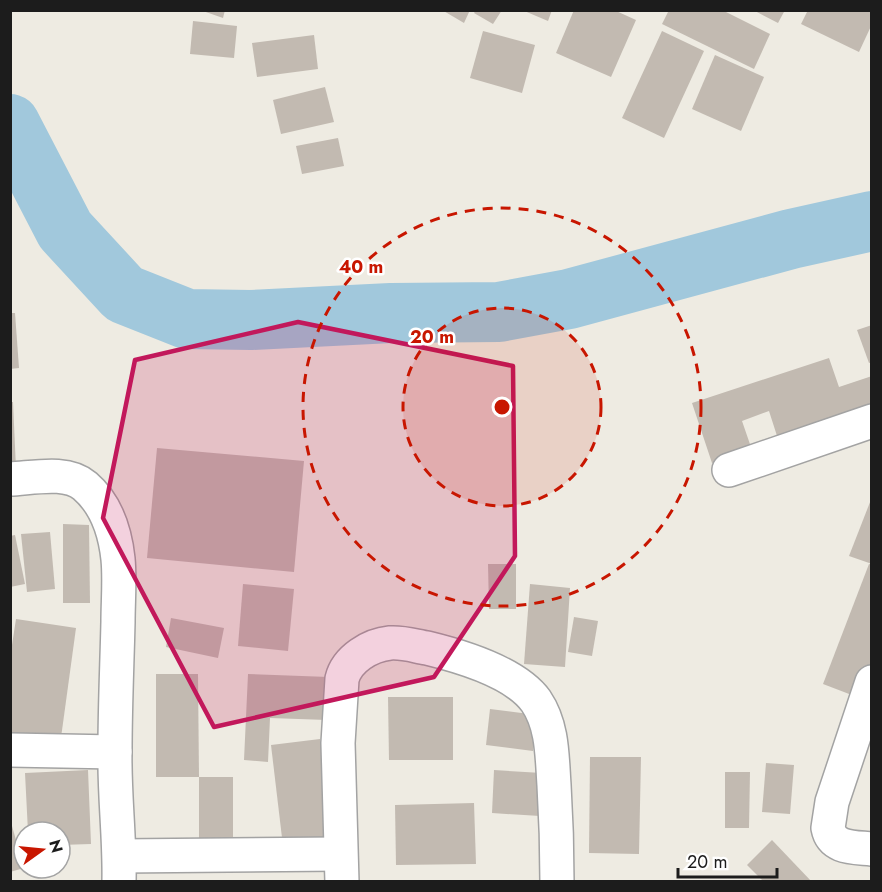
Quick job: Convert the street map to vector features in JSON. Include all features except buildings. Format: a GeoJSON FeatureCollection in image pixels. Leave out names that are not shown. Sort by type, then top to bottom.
{"type":"FeatureCollection","features":[{"type":"Feature","properties":{"kind":"street"},"geometry":{"type":"LineString","coordinates":[[729,470],[872,421]]}},
{"type":"Feature","properties":{"kind":"street"},"geometry":{"type":"LineString","coordinates":[[10,479],[69,477],[83,484],[96,496],[104,507],[110,523],[118,559],[115,752],[120,869],[341,868],[338,743],[342,679],[344,670],[353,660],[372,648],[389,643],[406,644],[449,654],[479,664],[524,688],[536,701],[544,715],[551,738],[558,882]]}},
{"type":"Feature","properties":{"kind":"street"},"geometry":{"type":"LineString","coordinates":[[872,682],[832,802],[828,828],[834,841],[840,845],[872,849]]}},
{"type":"Feature","properties":{"kind":"street"},"geometry":{"type":"LineString","coordinates":[[10,750],[115,752]]}},
{"type":"Feature","properties":{"kind":"highlighted area"},"geometry":{"type":"Polygon","coordinates":[[[298,322],[513,366],[515,556],[434,677],[214,727],[103,518],[135,360],[298,322]]]}},
{"type":"Feature","properties":{"kind":"waterway"},"geometry":{"type":"LineString","coordinates":[[10,124],[65,230],[124,294],[187,319],[251,320],[391,313],[499,312],[569,299],[791,239],[872,221]]}}]}
